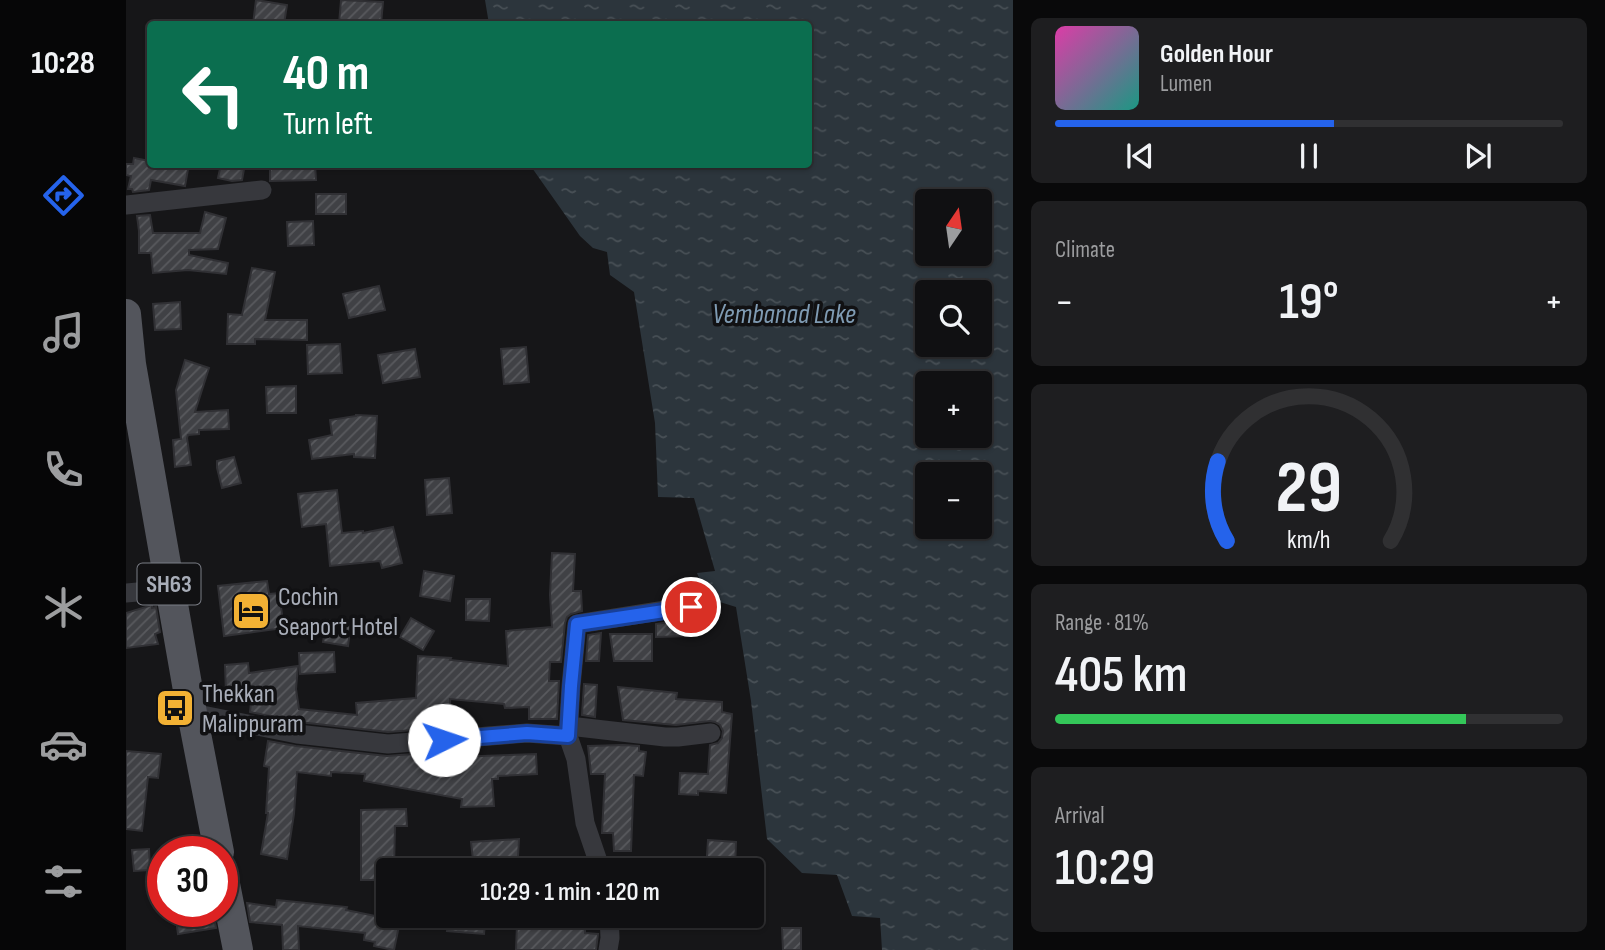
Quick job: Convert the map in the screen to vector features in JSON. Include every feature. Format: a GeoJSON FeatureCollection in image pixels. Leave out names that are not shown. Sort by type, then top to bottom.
{"type":"FeatureCollection","features":[{"type":"Feature","properties":{"kind":"main road","name":"SH63"},"geometry":{"type":"LineString","coordinates":[[126,314],[131,364],[130,384],[216,836]]}},
{"type":"Feature","properties":{"kind":"main road"},"geometry":{"type":"LineString","coordinates":[[233,927],[238,950]]}},
{"type":"Feature","properties":{"kind":"street"},"geometry":{"type":"LineString","coordinates":[[126,205],[262,190]]}},
{"type":"Feature","properties":{"kind":"street"},"geometry":{"type":"LineString","coordinates":[[126,593],[170,589]]}},
{"type":"Feature","properties":{"kind":"street"},"geometry":{"type":"LineString","coordinates":[[597,858],[585,823],[576,759],[568,731],[577,624],[691,607]]}},
{"type":"Feature","properties":{"kind":"street"},"geometry":{"type":"LineString","coordinates":[[192,713],[297,734],[388,744],[568,731],[665,737],[711,733]]}},
{"type":"Feature","properties":{"kind":"street"},"geometry":{"type":"LineString","coordinates":[[608,950],[610,928]]}},
{"type":"Feature","properties":{"kind":"water","name":"Vembanad Lake"},"geometry":{"type":"Polygon","coordinates":[[[485,0],[1013,0],[1013,950],[882,950],[880,918],[852,916],[837,875],[802,873],[767,839],[751,701],[736,607],[707,598],[697,573],[715,571],[694,498],[658,497],[655,423],[634,292],[610,275],[607,252],[593,248],[580,236],[532,168],[812,168],[812,21],[488,21],[485,0]]]}},
{"type":"Feature","properties":{"kind":"building"},"geometry":{"type":"Polygon","coordinates":[[[256,0],[287,5],[284,21],[253,21],[256,0]]]}},
{"type":"Feature","properties":{"kind":"building"},"geometry":{"type":"Polygon","coordinates":[[[341,0],[383,2],[381,21],[339,21],[341,0]]]}},
{"type":"Feature","properties":{"kind":"building"},"geometry":{"type":"Polygon","coordinates":[[[134,158],[147,160],[147,168],[188,168],[185,186],[151,180],[149,190],[133,192],[128,189],[131,176],[126,175],[126,164],[133,164],[134,158]]]}},
{"type":"Feature","properties":{"kind":"building"},"geometry":{"type":"Polygon","coordinates":[[[220,168],[244,168],[242,180],[218,178],[220,168]]]}},
{"type":"Feature","properties":{"kind":"building"},"geometry":{"type":"Polygon","coordinates":[[[270,168],[315,168],[316,180],[270,181],[270,168]]]}},
{"type":"Feature","properties":{"kind":"building"},"geometry":{"type":"Polygon","coordinates":[[[316,194],[346,194],[346,214],[316,214],[316,194]]]}},
{"type":"Feature","properties":{"kind":"building"},"geometry":{"type":"Polygon","coordinates":[[[205,212],[226,218],[218,249],[189,250],[189,255],[228,263],[226,274],[188,270],[153,273],[151,253],[139,253],[137,216],[150,215],[153,233],[200,233],[205,212]]]}},
{"type":"Feature","properties":{"kind":"building"},"geometry":{"type":"Polygon","coordinates":[[[313,221],[314,245],[288,246],[287,222],[313,221]]]}},
{"type":"Feature","properties":{"kind":"building"},"geometry":{"type":"Polygon","coordinates":[[[252,268],[275,272],[265,320],[307,320],[307,340],[255,339],[255,344],[227,344],[228,314],[242,315],[252,268]]]}},
{"type":"Feature","properties":{"kind":"building"},"geometry":{"type":"Polygon","coordinates":[[[379,286],[385,310],[349,318],[343,294],[379,286]]]}},
{"type":"Feature","properties":{"kind":"building"},"geometry":{"type":"Polygon","coordinates":[[[180,302],[181,329],[155,330],[153,304],[180,302]]]}},
{"type":"Feature","properties":{"kind":"building"},"geometry":{"type":"Polygon","coordinates":[[[340,344],[342,373],[308,374],[307,345],[340,344]]]}},
{"type":"Feature","properties":{"kind":"building"},"geometry":{"type":"Polygon","coordinates":[[[526,347],[529,382],[504,384],[501,349],[526,347]]]}},
{"type":"Feature","properties":{"kind":"building"},"geometry":{"type":"Polygon","coordinates":[[[415,349],[420,377],[383,383],[378,355],[415,349]]]}},
{"type":"Feature","properties":{"kind":"building"},"geometry":{"type":"Polygon","coordinates":[[[185,360],[209,368],[195,412],[228,410],[229,429],[199,430],[199,434],[188,435],[191,465],[175,467],[173,440],[181,439],[176,390],[185,360]]]}},
{"type":"Feature","properties":{"kind":"building"},"geometry":{"type":"Polygon","coordinates":[[[296,386],[296,413],[267,413],[266,387],[296,386]]]}},
{"type":"Feature","properties":{"kind":"building"},"geometry":{"type":"Polygon","coordinates":[[[356,415],[377,416],[375,458],[354,457],[354,454],[312,459],[309,440],[332,435],[330,420],[356,415]]]}},
{"type":"Feature","properties":{"kind":"building"},"geometry":{"type":"Polygon","coordinates":[[[234,457],[241,483],[222,488],[217,461],[234,457]]]}},
{"type":"Feature","properties":{"kind":"building"},"geometry":{"type":"Polygon","coordinates":[[[449,478],[452,513],[427,515],[425,480],[449,478]]]}},
{"type":"Feature","properties":{"kind":"building"},"geometry":{"type":"Polygon","coordinates":[[[337,490],[342,533],[363,533],[393,527],[402,563],[382,568],[380,561],[330,566],[326,524],[302,527],[298,494],[337,490]]]}},
{"type":"Feature","properties":{"kind":"building"},"geometry":{"type":"Polygon","coordinates":[[[552,553],[575,554],[573,591],[581,591],[582,611],[567,617],[561,662],[550,662],[549,681],[559,681],[557,719],[529,719],[529,707],[505,708],[504,704],[450,699],[451,727],[388,732],[299,722],[250,712],[252,693],[226,694],[225,665],[248,663],[249,673],[298,666],[296,689],[299,709],[357,715],[356,703],[416,698],[418,656],[508,666],[506,631],[552,627],[552,553]]]}},
{"type":"Feature","properties":{"kind":"building"},"geometry":{"type":"Polygon","coordinates":[[[424,571],[454,576],[450,601],[420,596],[424,571]]]}},
{"type":"Feature","properties":{"kind":"building","name":"Cochin Seaport Hotel"},"geometry":{"type":"Polygon","coordinates":[[[267,581],[269,594],[279,593],[284,628],[224,636],[218,586],[267,581]]]}},
{"type":"Feature","properties":{"kind":"building"},"geometry":{"type":"Polygon","coordinates":[[[466,599],[490,599],[489,621],[466,620],[466,599]]]}},
{"type":"Feature","properties":{"kind":"building"},"geometry":{"type":"Polygon","coordinates":[[[152,605],[152,608],[156,607],[160,632],[155,634],[158,644],[126,648],[126,613],[152,605]]]}},
{"type":"Feature","properties":{"kind":"building"},"geometry":{"type":"Polygon","coordinates":[[[411,618],[434,631],[423,650],[400,637],[411,618]]]}},
{"type":"Feature","properties":{"kind":"building"},"geometry":{"type":"Polygon","coordinates":[[[689,619],[690,636],[656,637],[656,624],[689,619]]]}},
{"type":"Feature","properties":{"kind":"building"},"geometry":{"type":"Polygon","coordinates":[[[327,620],[351,624],[348,646],[323,642],[327,620]]]}},
{"type":"Feature","properties":{"kind":"building"},"geometry":{"type":"Polygon","coordinates":[[[601,633],[599,661],[586,661],[588,635],[601,633]]]}},
{"type":"Feature","properties":{"kind":"building"},"geometry":{"type":"Polygon","coordinates":[[[610,634],[652,634],[652,661],[614,661],[610,634]]]}},
{"type":"Feature","properties":{"kind":"building"},"geometry":{"type":"Polygon","coordinates":[[[334,652],[335,672],[300,674],[299,653],[334,652]]]}},
{"type":"Feature","properties":{"kind":"building"},"geometry":{"type":"Polygon","coordinates":[[[584,684],[597,685],[595,717],[582,715],[584,684]]]}},
{"type":"Feature","properties":{"kind":"building"},"geometry":{"type":"Polygon","coordinates":[[[618,687],[677,693],[676,699],[722,702],[722,712],[732,714],[726,793],[698,791],[698,795],[679,794],[680,773],[708,774],[710,745],[718,743],[722,738],[720,725],[710,721],[676,725],[623,720],[618,687]]]}},
{"type":"Feature","properties":{"kind":"building"},"geometry":{"type":"Polygon","coordinates":[[[268,741],[387,756],[453,751],[453,757],[536,754],[537,774],[498,776],[498,779],[492,779],[494,806],[461,807],[462,799],[364,781],[365,774],[331,772],[331,776],[297,772],[287,859],[261,854],[268,813],[269,767],[264,766],[268,741]]]}},
{"type":"Feature","properties":{"kind":"building"},"geometry":{"type":"Polygon","coordinates":[[[588,746],[639,746],[639,751],[646,752],[643,776],[634,775],[631,851],[614,851],[613,833],[602,833],[605,774],[591,774],[588,746]]]}},
{"type":"Feature","properties":{"kind":"building"},"geometry":{"type":"Polygon","coordinates":[[[126,751],[161,754],[158,778],[148,777],[142,831],[126,829],[126,751]]]}},
{"type":"Feature","properties":{"kind":"building"},"geometry":{"type":"Polygon","coordinates":[[[406,809],[407,826],[395,826],[394,858],[376,858],[376,880],[361,880],[361,810],[406,809]]]}},
{"type":"Feature","properties":{"kind":"building"},"geometry":{"type":"Polygon","coordinates":[[[519,839],[518,857],[473,858],[471,842],[519,839]]]}},
{"type":"Feature","properties":{"kind":"building"},"geometry":{"type":"Polygon","coordinates":[[[708,840],[736,842],[735,858],[707,858],[708,840]]]}},
{"type":"Feature","properties":{"kind":"building"},"geometry":{"type":"Polygon","coordinates":[[[147,849],[147,870],[134,871],[132,850],[147,849]]]}},
{"type":"Feature","properties":{"kind":"building"},"geometry":{"type":"Polygon","coordinates":[[[277,900],[347,907],[346,910],[376,916],[376,928],[399,928],[394,950],[374,946],[375,942],[364,940],[365,933],[298,926],[299,950],[283,950],[282,925],[250,922],[247,903],[276,907],[277,900]]]}},
{"type":"Feature","properties":{"kind":"building"},"geometry":{"type":"Polygon","coordinates":[[[177,927],[216,928],[178,934],[177,927]]]}},
{"type":"Feature","properties":{"kind":"building"},"geometry":{"type":"Polygon","coordinates":[[[447,928],[485,928],[484,934],[447,931],[447,928]]]}},
{"type":"Feature","properties":{"kind":"building"},"geometry":{"type":"Polygon","coordinates":[[[517,928],[585,928],[585,933],[598,934],[596,950],[516,950],[517,928]]]}},
{"type":"Feature","properties":{"kind":"building"},"geometry":{"type":"Polygon","coordinates":[[[782,928],[801,928],[801,950],[783,950],[782,928]]]}},
{"type":"Feature","properties":{"kind":"place","name":"Cochin Seaport Hotel"},"geometry":{"type":"Point","coordinates":[251,611]}},
{"type":"Feature","properties":{"kind":"place","name":"Thekkan Malippuram"},"geometry":{"type":"Point","coordinates":[175,708]}},
{"type":"Feature","properties":{"kind":"route"},"geometry":{"type":"LineString","coordinates":[[444,740],[527,733],[568,736],[577,624],[691,607]]}}]}
